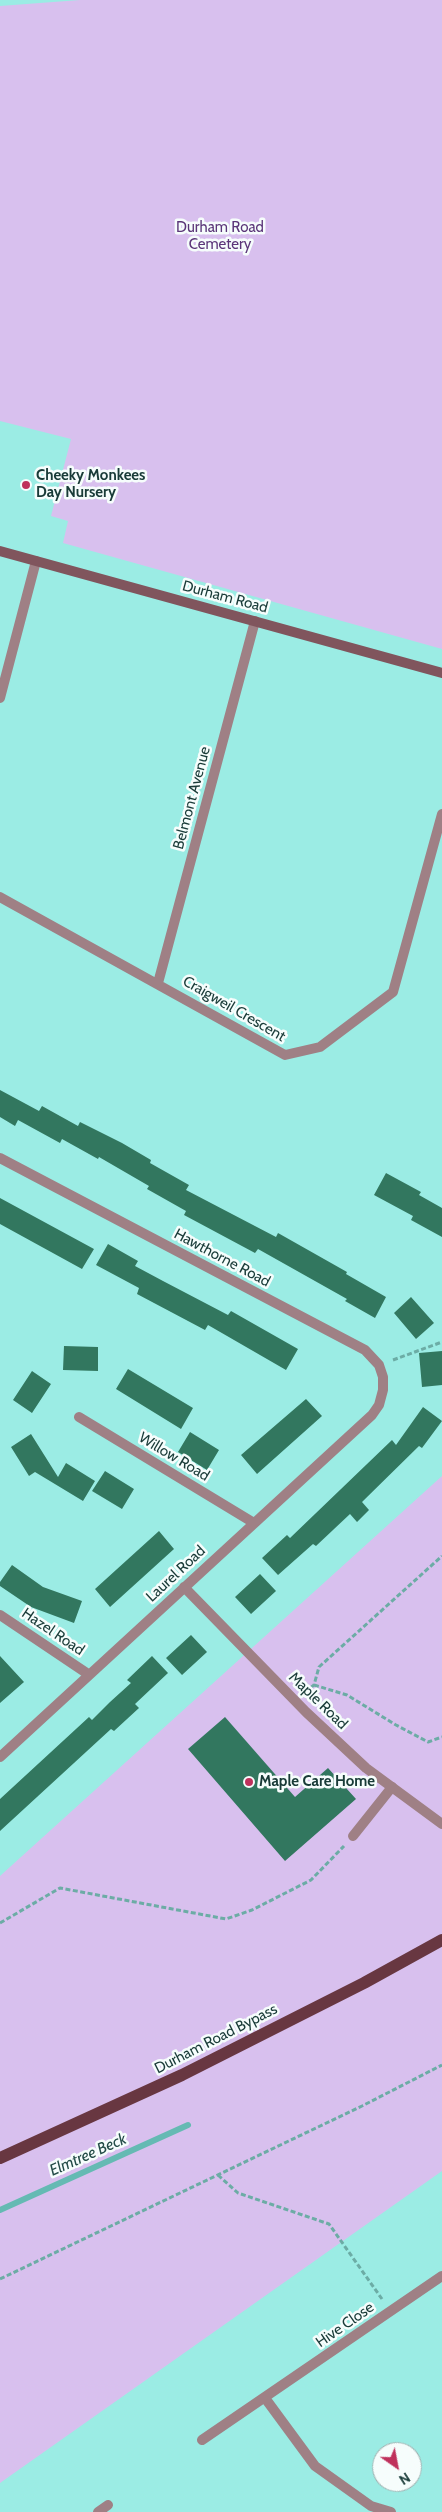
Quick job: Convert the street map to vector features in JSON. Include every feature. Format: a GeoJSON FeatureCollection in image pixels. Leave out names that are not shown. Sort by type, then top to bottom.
{"type":"FeatureCollection","features":[{"type":"Feature","properties":{"kind":"main road","name":"Durham Road Bypass"},"geometry":{"type":"LineString","coordinates":[[0,2158],[182,2075],[364,1983],[442,1940]]}},
{"type":"Feature","properties":{"kind":"street","name":"Durham Road"},"geometry":{"type":"LineString","coordinates":[[0,551],[442,672]]}},
{"type":"Feature","properties":{"kind":"street"},"geometry":{"type":"LineString","coordinates":[[0,698],[36,561]]}},
{"type":"Feature","properties":{"kind":"street","name":"Belmont Avenue"},"geometry":{"type":"LineString","coordinates":[[158,983],[255,621]]}},
{"type":"Feature","properties":{"kind":"street","name":"Craigweil Crescent"},"geometry":{"type":"LineString","coordinates":[[0,897],[285,1055],[320,1047],[393,992],[442,814]]}},
{"type":"Feature","properties":{"kind":"street","name":"Hawthorne Road"},"geometry":{"type":"LineString","coordinates":[[0,1158],[365,1350],[379,1365]]}},
{"type":"Feature","properties":{"kind":"street","name":"Laurel Road"},"geometry":{"type":"LineString","coordinates":[[0,1757],[88,1674],[372,1415],[379,1405],[383,1390],[383,1377],[379,1365]]}},
{"type":"Feature","properties":{"kind":"street","name":"Willow Road"},"geometry":{"type":"LineString","coordinates":[[79,1417],[254,1523]]}},
{"type":"Feature","properties":{"kind":"street","name":"Maple Road"},"geometry":{"type":"LineString","coordinates":[[184,1587],[306,1712],[366,1768],[442,1824]]}},
{"type":"Feature","properties":{"kind":"street","name":"Hazel Road"},"geometry":{"type":"LineString","coordinates":[[0,1615],[88,1674]]}},
{"type":"Feature","properties":{"kind":"street"},"geometry":{"type":"LineString","coordinates":[[353,1836],[392,1787]]}},
{"type":"Feature","properties":{"kind":"street","name":"Hive Close"},"geometry":{"type":"LineString","coordinates":[[202,2440],[442,2276]]}},
{"type":"Feature","properties":{"kind":"street"},"geometry":{"type":"LineString","coordinates":[[266,2398],[315,2466],[371,2506],[391,2512]]}},
{"type":"Feature","properties":{"kind":"street"},"geometry":{"type":"LineString","coordinates":[[98,2512],[108,2505]]}},
{"type":"Feature","properties":{"kind":"path"},"geometry":{"type":"LineString","coordinates":[[379,1365],[442,1342]]}},
{"type":"Feature","properties":{"kind":"path"},"geometry":{"type":"LineString","coordinates":[[442,1556],[320,1668],[314,1685],[348,1695],[396,1725],[428,1742],[442,1738]]}},
{"type":"Feature","properties":{"kind":"path"},"geometry":{"type":"LineString","coordinates":[[0,1924],[60,1888],[226,1919],[252,1910],[311,1880],[353,1836]]}},
{"type":"Feature","properties":{"kind":"path"},"geometry":{"type":"LineString","coordinates":[[0,2280],[362,2106],[442,2065]]}},
{"type":"Feature","properties":{"kind":"path"},"geometry":{"type":"LineString","coordinates":[[218,2175],[238,2193],[329,2224],[390,2312]]}},
{"type":"Feature","properties":{"kind":"green space","name":"Durham Road Cemetery"},"geometry":{"type":"Polygon","coordinates":[[[80,0],[442,0],[442,649],[63,543],[68,521],[51,516],[71,439],[0,421],[0,6],[80,0]]]}},
{"type":"Feature","properties":{"kind":"green space"},"geometry":{"type":"Polygon","coordinates":[[[442,1476],[442,2171],[0,2483],[0,1876],[442,1476]]]}},
{"type":"Feature","properties":{"kind":"building"},"geometry":{"type":"Polygon","coordinates":[[[0,1090],[39,1111],[42,1106],[78,1126],[80,1122],[122,1143],[151,1160],[150,1163],[189,1185],[186,1190],[276,1237],[278,1233],[347,1272],[346,1274],[386,1297],[375,1318],[345,1301],[347,1299],[258,1249],[255,1253],[184,1215],[186,1211],[147,1189],[149,1186],[99,1157],[98,1159],[62,1139],[60,1143],[18,1120],[15,1126],[0,1117],[0,1090]]]}},
{"type":"Feature","properties":{"kind":"building"},"geometry":{"type":"Polygon","coordinates":[[[386,1173],[421,1192],[419,1195],[442,1208],[442,1237],[411,1220],[413,1216],[374,1195],[386,1173]]]}},
{"type":"Feature","properties":{"kind":"building"},"geometry":{"type":"Polygon","coordinates":[[[0,1198],[94,1249],[82,1269],[0,1224],[0,1198]]]}},
{"type":"Feature","properties":{"kind":"building"},"geometry":{"type":"Polygon","coordinates":[[[108,1244],[138,1261],[135,1266],[228,1315],[231,1311],[298,1349],[286,1370],[208,1325],[205,1330],[137,1294],[139,1288],[96,1265],[108,1244]]]}},
{"type":"Feature","properties":{"kind":"building"},"geometry":{"type":"Polygon","coordinates":[[[411,1297],[434,1323],[416,1339],[394,1313],[411,1297]]]}},
{"type":"Feature","properties":{"kind":"building"},"geometry":{"type":"Polygon","coordinates":[[[64,1346],[98,1347],[98,1371],[63,1370],[64,1346]]]}},
{"type":"Feature","properties":{"kind":"building"},"geometry":{"type":"Polygon","coordinates":[[[442,1351],[442,1385],[422,1387],[419,1353],[442,1351]]]}},
{"type":"Feature","properties":{"kind":"building"},"geometry":{"type":"Polygon","coordinates":[[[128,1369],[193,1408],[181,1429],[116,1389],[128,1369]]]}},
{"type":"Feature","properties":{"kind":"building"},"geometry":{"type":"Polygon","coordinates":[[[32,1371],[51,1384],[32,1413],[13,1400],[32,1371]]]}},
{"type":"Feature","properties":{"kind":"building"},"geometry":{"type":"Polygon","coordinates":[[[306,1399],[322,1416],[257,1474],[241,1455],[306,1399]]]}},
{"type":"Feature","properties":{"kind":"building"},"geometry":{"type":"Polygon","coordinates":[[[423,1407],[442,1421],[422,1448],[419,1446],[362,1502],[369,1510],[357,1522],[350,1514],[316,1546],[313,1544],[278,1575],[262,1558],[287,1535],[290,1538],[392,1440],[396,1445],[423,1407]]]}},
{"type":"Feature","properties":{"kind":"building"},"geometry":{"type":"Polygon","coordinates":[[[190,1432],[219,1450],[207,1470],[178,1452],[190,1432]]]}},
{"type":"Feature","properties":{"kind":"building"},"geometry":{"type":"Polygon","coordinates":[[[31,1434],[58,1477],[66,1463],[95,1481],[83,1501],[35,1472],[29,1476],[11,1447],[31,1434]]]}},
{"type":"Feature","properties":{"kind":"building"},"geometry":{"type":"Polygon","coordinates":[[[105,1471],[134,1489],[122,1509],[92,1491],[105,1471]]]}},
{"type":"Feature","properties":{"kind":"building"},"geometry":{"type":"Polygon","coordinates":[[[159,1531],[174,1549],[110,1607],[95,1589],[159,1531]]]}},
{"type":"Feature","properties":{"kind":"building"},"geometry":{"type":"Polygon","coordinates":[[[12,1565],[43,1587],[82,1601],[74,1623],[31,1607],[0,1586],[0,1582],[12,1565]]]}},
{"type":"Feature","properties":{"kind":"building"},"geometry":{"type":"Polygon","coordinates":[[[260,1574],[276,1591],[251,1614],[235,1597],[260,1574]]]}},
{"type":"Feature","properties":{"kind":"building"},"geometry":{"type":"Polygon","coordinates":[[[191,1635],[207,1652],[182,1675],[166,1658],[191,1635]]]}},
{"type":"Feature","properties":{"kind":"building"},"geometry":{"type":"Polygon","coordinates":[[[0,1656],[24,1682],[0,1703],[0,1656]]]}},
{"type":"Feature","properties":{"kind":"building"},"geometry":{"type":"Polygon","coordinates":[[[152,1656],[168,1673],[135,1704],[139,1708],[114,1731],[111,1729],[0,1831],[0,1799],[89,1717],[92,1720],[131,1683],[127,1680],[152,1656]]]}},
{"type":"Feature","properties":{"kind":"building","name":"Maple Care Home"},"geometry":{"type":"Polygon","coordinates":[[[225,1717],[295,1797],[328,1768],[356,1799],[285,1861],[188,1749],[225,1717]]]}},
{"type":"Feature","properties":{"kind":"waterway","name":"Elmtree Beck"},"geometry":{"type":"LineString","coordinates":[[0,2210],[188,2125]]}},
{"type":"Feature","properties":{"kind":"place","name":"Cheeky Monkees Day Nursery"},"geometry":{"type":"Point","coordinates":[26,485]}},
{"type":"Feature","properties":{"kind":"place","name":"Maple Care Home"},"geometry":{"type":"Point","coordinates":[249,1782]}}]}
